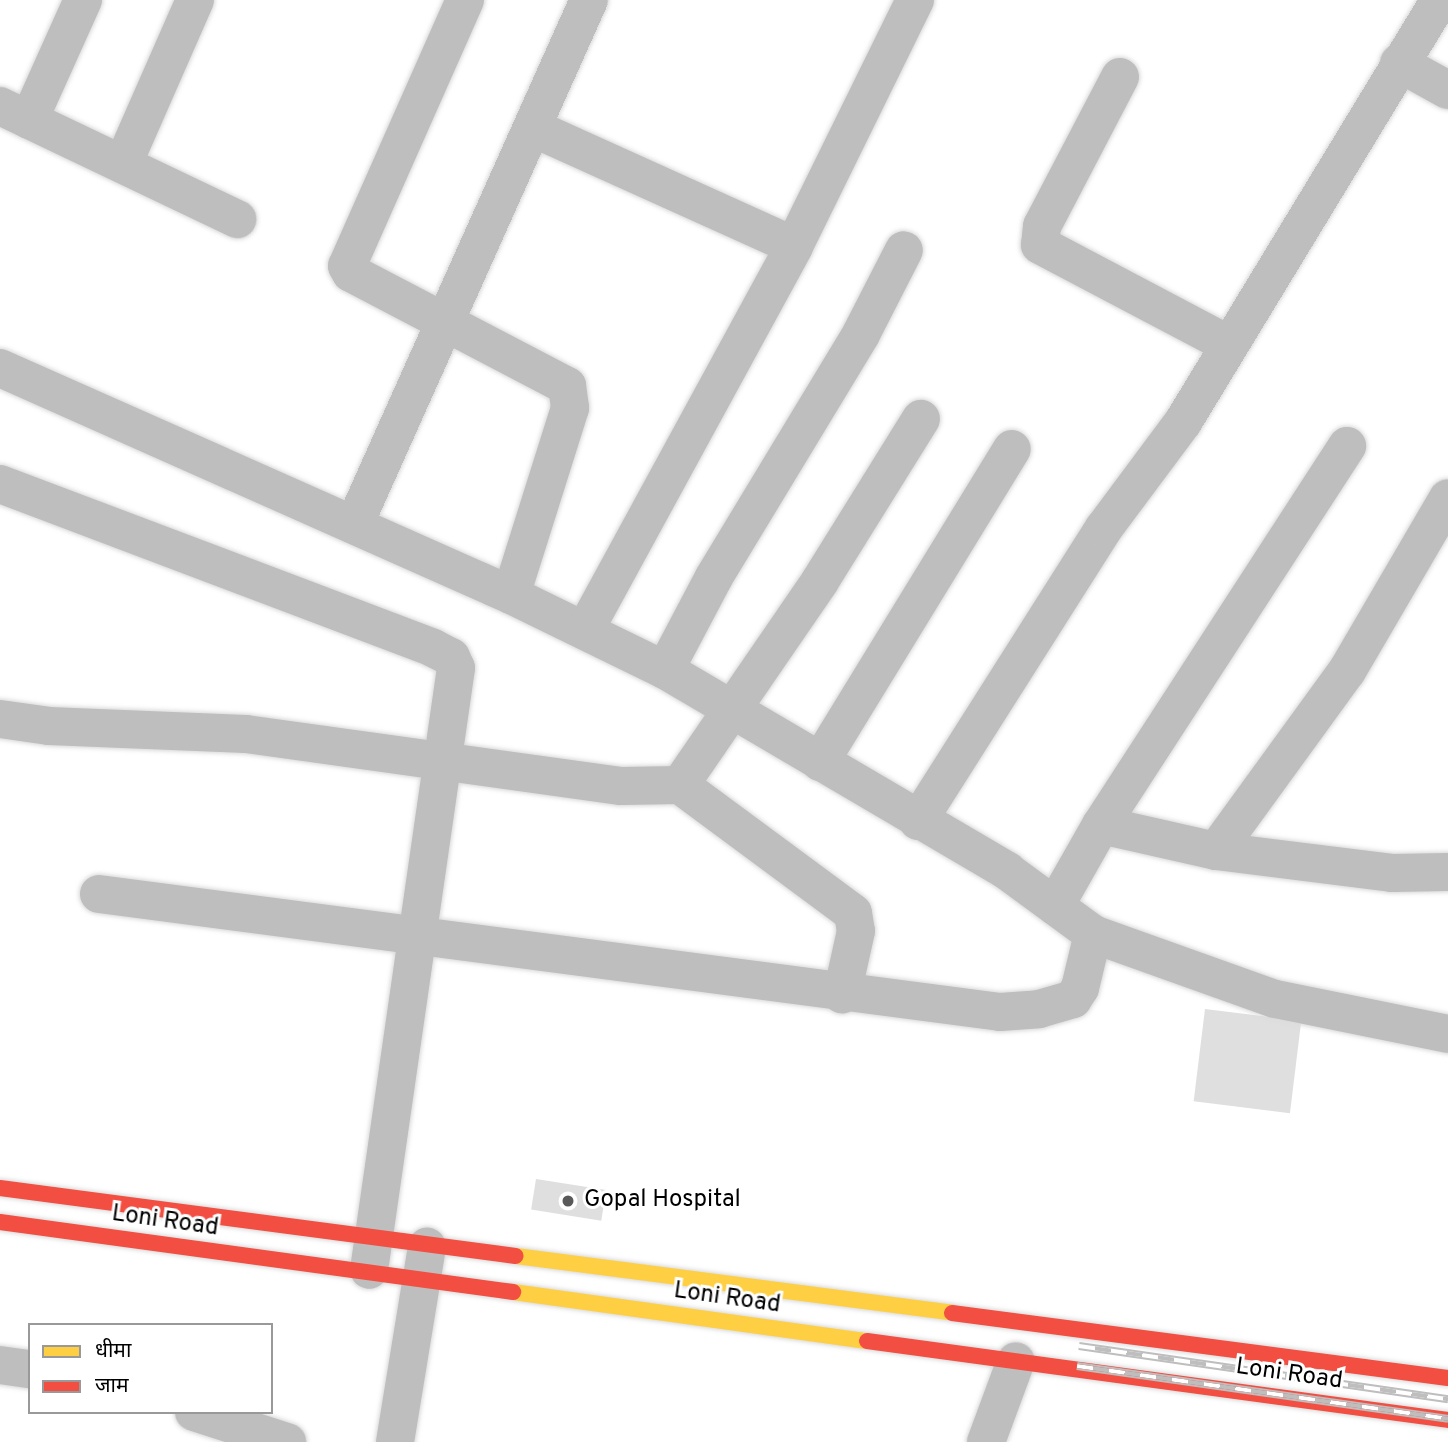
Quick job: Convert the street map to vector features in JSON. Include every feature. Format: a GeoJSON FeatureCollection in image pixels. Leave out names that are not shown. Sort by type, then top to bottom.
{"type":"FeatureCollection","features":[{"type":"Feature","properties":{"kind":"highway","name":"Loni Road"},"geometry":{"type":"LineString","coordinates":[[0,1188],[424,1262],[1448,1378]]}},
{"type":"Feature","properties":{"kind":"highway","name":"Loni Road"},"geometry":{"type":"LineString","coordinates":[[0,1222],[424,1262],[1016,1361],[1448,1420]]}},
{"type":"Feature","properties":{"kind":"street"},"geometry":{"type":"LineString","coordinates":[[83,0],[14,113],[237,219]]}},
{"type":"Feature","properties":{"kind":"street"},"geometry":{"type":"LineString","coordinates":[[123,164],[195,0]]}},
{"type":"Feature","properties":{"kind":"street"},"geometry":{"type":"LineString","coordinates":[[466,0],[347,267],[351,274],[549,373],[567,386],[572,395],[553,472],[511,594]]}},
{"type":"Feature","properties":{"kind":"street"},"geometry":{"type":"LineString","coordinates":[[354,525],[589,0]]}},
{"type":"Feature","properties":{"kind":"street"},"geometry":{"type":"LineString","coordinates":[[585,630],[794,246],[915,0]]}},
{"type":"Feature","properties":{"kind":"street"},"geometry":{"type":"LineString","coordinates":[[918,821],[1008,672],[1104,528],[1183,422],[1399,63],[1440,0]]}},
{"type":"Feature","properties":{"kind":"street"},"geometry":{"type":"LineString","coordinates":[[1399,63],[1448,90]]}},
{"type":"Feature","properties":{"kind":"street"},"geometry":{"type":"LineString","coordinates":[[1121,78],[1042,226],[1040,245],[1228,344]]}},
{"type":"Feature","properties":{"kind":"street"},"geometry":{"type":"LineString","coordinates":[[533,128],[794,246]]}},
{"type":"Feature","properties":{"kind":"street"},"geometry":{"type":"LineString","coordinates":[[665,670],[714,576],[855,346],[904,250]]}},
{"type":"Feature","properties":{"kind":"street"},"geometry":{"type":"LineString","coordinates":[[0,368],[511,594],[665,670],[732,712],[1007,871],[1093,934],[1275,999],[1448,1034]]}},
{"type":"Feature","properties":{"kind":"street"},"geometry":{"type":"LineString","coordinates":[[680,785],[732,712],[921,419]]}},
{"type":"Feature","properties":{"kind":"street"},"geometry":{"type":"LineString","coordinates":[[1055,906],[1101,825],[1347,446]]}},
{"type":"Feature","properties":{"kind":"street"},"geometry":{"type":"LineString","coordinates":[[820,762],[1012,449]]}},
{"type":"Feature","properties":{"kind":"street"},"geometry":{"type":"LineString","coordinates":[[0,484],[174,546],[451,657],[456,667],[420,936],[372,1255]]}},
{"type":"Feature","properties":{"kind":"street"},"geometry":{"type":"LineString","coordinates":[[1216,850],[1347,671],[1448,498]]}},
{"type":"Feature","properties":{"kind":"street"},"geometry":{"type":"LineString","coordinates":[[0,719],[49,726],[246,734],[621,786],[680,785],[853,913],[856,931],[842,994]]}},
{"type":"Feature","properties":{"kind":"street"},"geometry":{"type":"LineString","coordinates":[[1101,825],[1216,850],[1392,873],[1448,872]]}},
{"type":"Feature","properties":{"kind":"street"},"geometry":{"type":"LineString","coordinates":[[99,894],[842,994],[1000,1012],[1039,1009],[1073,999],[1080,988],[1093,934]]}},
{"type":"Feature","properties":{"kind":"street"},"geometry":{"type":"LineString","coordinates":[[395,1442],[424,1262]]}},
{"type":"Feature","properties":{"kind":"street"},"geometry":{"type":"LineString","coordinates":[[986,1442],[1016,1361]]}},
{"type":"Feature","properties":{"kind":"street"},"geometry":{"type":"LineString","coordinates":[[0,1365],[28,1369]]}},
{"type":"Feature","properties":{"kind":"street"},"geometry":{"type":"LineString","coordinates":[[200,1414],[287,1442]]}},
{"type":"Feature","properties":{"kind":"building"},"geometry":{"type":"Polygon","coordinates":[[[1205,1009],[1301,1021],[1290,1113],[1194,1101],[1205,1009]]]}},
{"type":"Feature","properties":{"kind":"building"},"geometry":{"type":"Polygon","coordinates":[[[536,1179],[606,1190],[601,1221],[531,1210],[536,1179]]]}},
{"type":"Feature","properties":{"kind":"railway"},"geometry":{"type":"LineString","coordinates":[[1079,1346],[1448,1399]]}},
{"type":"Feature","properties":{"kind":"railway"},"geometry":{"type":"LineString","coordinates":[[1077,1366],[1448,1419]]}},
{"type":"Feature","properties":{"kind":"traffic: slow"},"geometry":{"type":"LineString","coordinates":[[516,1256],[952,1313]]}},
{"type":"Feature","properties":{"kind":"traffic: slow"},"geometry":{"type":"LineString","coordinates":[[513,1292],[867,1341]]}},
{"type":"Feature","properties":{"kind":"traffic: jam"},"geometry":{"type":"LineString","coordinates":[[0,1188],[516,1256]]}},
{"type":"Feature","properties":{"kind":"traffic: jam"},"geometry":{"type":"LineString","coordinates":[[0,1222],[513,1292]]}},
{"type":"Feature","properties":{"kind":"traffic: jam"},"geometry":{"type":"LineString","coordinates":[[952,1313],[1448,1378]]}},
{"type":"Feature","properties":{"kind":"traffic: jam"},"geometry":{"type":"LineString","coordinates":[[867,1341],[1448,1420]]}},
{"type":"Feature","properties":{"kind":"place","name":"Gopal Hospital"},"geometry":{"type":"Point","coordinates":[568,1201]}}]}
